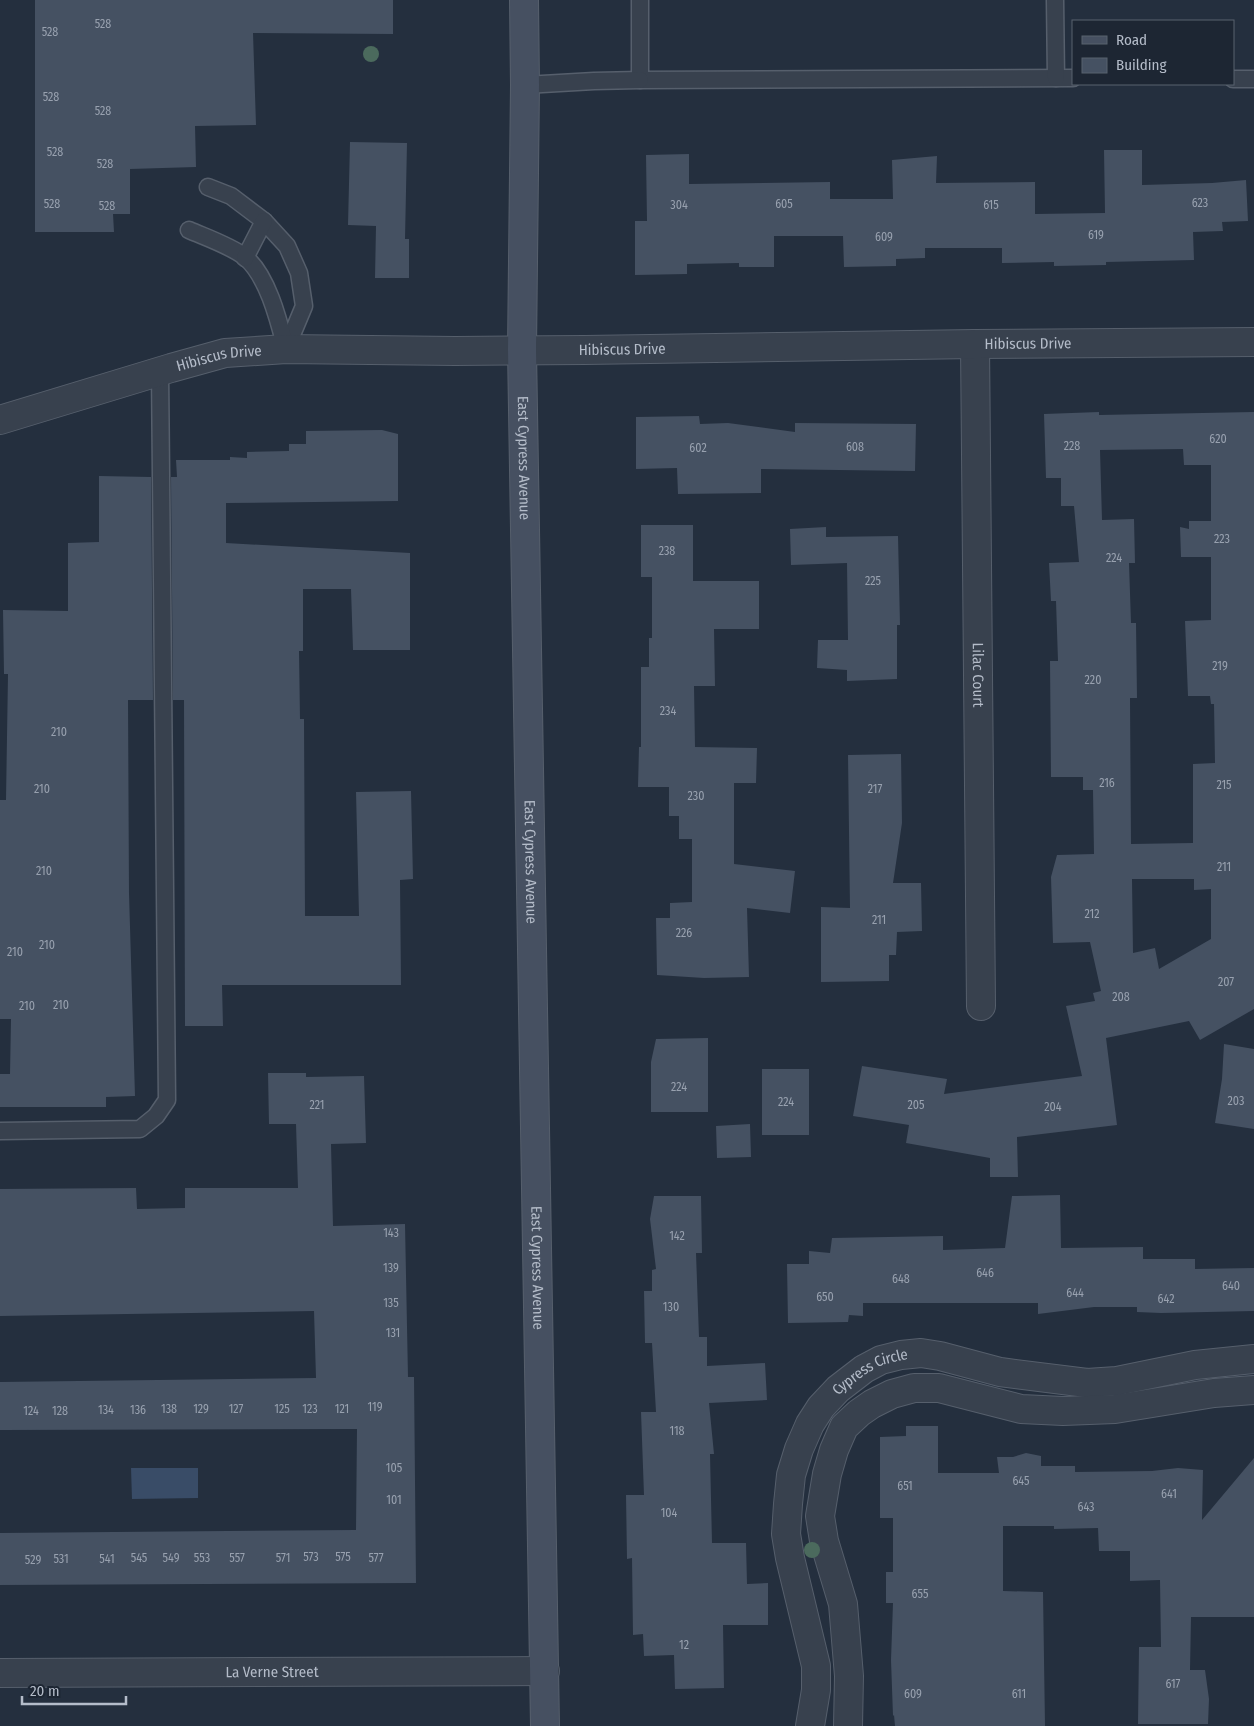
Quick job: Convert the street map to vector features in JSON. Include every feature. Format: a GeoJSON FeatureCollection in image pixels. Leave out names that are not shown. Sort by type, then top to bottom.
{"type":"FeatureCollection","features":[{"type":"Feature","properties":{"kind":"main road","name":"East Cypress Avenue"},"geometry":{"type":"LineString","coordinates":[[524,0],[522,350],[545,1726]]}},
{"type":"Feature","properties":{"kind":"street","name":"Hibiscus Drive"},"geometry":{"type":"LineString","coordinates":[[0,420],[225,353],[286,349],[522,350],[1254,342]]}},
{"type":"Feature","properties":{"kind":"street","name":"Lilac Court"},"geometry":{"type":"LineString","coordinates":[[975,344],[981,1006]]}},
{"type":"Feature","properties":{"kind":"street","name":"Cypress Circle"},"geometry":{"type":"LineString","coordinates":[[810,1726],[816,1690],[816,1666],[794,1577],[786,1534],[788,1504],[791,1475],[799,1449],[820,1407],[838,1389],[864,1369],[881,1360],[921,1353],[940,1356],[1000,1372],[1087,1383],[1117,1381],[1195,1365],[1254,1359]]}},
{"type":"Feature","properties":{"kind":"street","name":"Cypress Circle"},"geometry":{"type":"LineString","coordinates":[[848,1726],[849,1676],[843,1604],[824,1541],[820,1516],[827,1474],[834,1450],[844,1427],[859,1413],[892,1394],[914,1388],[939,1388],[1021,1409],[1063,1411],[1115,1409],[1214,1393],[1254,1390]]}},
{"type":"Feature","properties":{"kind":"street","name":"La Verne Street"},"geometry":{"type":"LineString","coordinates":[[0,1673],[544,1671]]}},
{"type":"Feature","properties":{"kind":"lane"},"geometry":{"type":"LineString","coordinates":[[640,0],[640,80]]}},
{"type":"Feature","properties":{"kind":"lane"},"geometry":{"type":"LineString","coordinates":[[1055,0],[1056,78]]}},
{"type":"Feature","properties":{"kind":"lane"},"geometry":{"type":"LineString","coordinates":[[525,85],[594,80],[1072,78]]}},
{"type":"Feature","properties":{"kind":"lane"},"geometry":{"type":"LineString","coordinates":[[1234,79],[1254,79]]}},
{"type":"Feature","properties":{"kind":"lane"},"geometry":{"type":"LineString","coordinates":[[208,186],[231,196],[264,221],[287,246],[299,273],[304,306],[286,349]]}},
{"type":"Feature","properties":{"kind":"lane"},"geometry":{"type":"LineString","coordinates":[[245,258],[264,221]]}},
{"type":"Feature","properties":{"kind":"lane"},"geometry":{"type":"LineString","coordinates":[[189,230],[245,258],[260,276],[275,307],[286,349]]}},
{"type":"Feature","properties":{"kind":"lane"},"geometry":{"type":"LineString","coordinates":[[0,1130],[140,1129],[156,1116],[167,1100],[160,371]]}},
{"type":"Feature","properties":{"kind":"water"},"geometry":{"type":"Polygon","coordinates":[[[131,1468],[198,1468],[198,1498],[132,1499],[131,1468]]]}},
{"type":"Feature","properties":{"kind":"building"},"geometry":{"type":"Polygon","coordinates":[[[35,0],[393,0],[393,34],[253,33],[256,125],[195,126],[196,167],[130,169],[130,214],[113,214],[114,232],[35,232],[35,0]]]}},
{"type":"Feature","properties":{"kind":"building"},"geometry":{"type":"Polygon","coordinates":[[[350,142],[407,143],[405,239],[409,239],[409,278],[375,278],[376,226],[348,225],[350,142]]]}},
{"type":"Feature","properties":{"kind":"building"},"geometry":{"type":"Polygon","coordinates":[[[1104,150],[1142,150],[1142,185],[1246,180],[1248,221],[1222,222],[1223,231],[1193,232],[1194,260],[1106,262],[1106,265],[1054,266],[1054,262],[1002,263],[1002,248],[925,248],[925,258],[896,259],[896,266],[844,267],[843,236],[774,236],[774,267],[739,267],[739,263],[687,264],[687,274],[635,275],[635,221],[647,221],[646,155],[689,154],[689,184],[830,182],[830,199],[893,199],[892,160],[937,156],[936,183],[1035,182],[1035,214],[1105,213],[1104,150]]]}},
{"type":"Feature","properties":{"kind":"building"},"geometry":{"type":"Polygon","coordinates":[[[1099,412],[1099,415],[1254,412],[1254,1009],[1200,1040],[1189,1021],[1106,1038],[1117,1125],[1017,1137],[1018,1177],[990,1177],[990,1158],[906,1143],[909,1125],[853,1116],[862,1066],[947,1079],[944,1094],[1082,1076],[1066,1006],[1095,1001],[1093,993],[1101,991],[1090,942],[1053,943],[1051,877],[1057,855],[1094,854],[1093,790],[1083,790],[1083,777],[1051,777],[1050,661],[1058,661],[1056,601],[1051,601],[1049,563],[1079,562],[1074,506],[1061,506],[1061,478],[1046,478],[1044,414],[1099,412]],[[1183,449],[1100,450],[1102,520],[1134,519],[1135,563],[1129,563],[1131,623],[1136,623],[1137,698],[1130,698],[1131,844],[1193,843],[1193,764],[1215,763],[1214,704],[1211,704],[1210,696],[1188,696],[1185,621],[1211,620],[1211,557],[1181,557],[1180,527],[1189,529],[1189,521],[1211,521],[1211,465],[1184,465],[1183,449]],[[1132,879],[1133,953],[1155,948],[1159,969],[1211,939],[1211,889],[1194,890],[1194,879],[1132,879]]]}},
{"type":"Feature","properties":{"kind":"building"},"geometry":{"type":"Polygon","coordinates":[[[699,416],[700,424],[728,423],[795,432],[795,423],[916,424],[915,471],[761,469],[761,493],[678,494],[677,468],[636,469],[636,417],[699,416]]]}},
{"type":"Feature","properties":{"kind":"building"},"geometry":{"type":"Polygon","coordinates":[[[382,430],[398,434],[398,501],[226,503],[226,543],[410,553],[410,650],[353,650],[351,589],[303,589],[303,651],[299,651],[300,719],[304,719],[305,916],[359,916],[356,792],[411,791],[413,879],[400,880],[401,985],[222,985],[223,1026],[185,1026],[184,700],[173,700],[171,477],[177,477],[176,460],[230,460],[230,457],[247,458],[247,452],[289,451],[289,444],[306,444],[306,431],[382,430]]]}},
{"type":"Feature","properties":{"kind":"building"},"geometry":{"type":"Polygon","coordinates":[[[99,476],[151,477],[153,700],[128,700],[129,893],[135,1096],[106,1097],[106,1107],[0,1107],[0,1074],[10,1074],[11,1019],[0,1019],[0,800],[6,800],[8,674],[4,674],[3,610],[68,611],[68,543],[99,542],[99,476]]]}},
{"type":"Feature","properties":{"kind":"building"},"geometry":{"type":"Polygon","coordinates":[[[641,525],[693,525],[693,581],[759,581],[759,629],[714,629],[715,686],[694,686],[695,747],[757,748],[756,783],[734,783],[734,864],[795,871],[790,913],[747,908],[749,977],[704,978],[657,975],[656,918],[670,918],[670,903],[692,902],[692,839],[679,839],[679,816],[669,816],[669,787],[638,787],[639,747],[641,747],[641,667],[649,667],[649,638],[652,638],[652,577],[641,577],[641,525]]]}},
{"type":"Feature","properties":{"kind":"building"},"geometry":{"type":"Polygon","coordinates":[[[826,527],[826,537],[898,536],[900,625],[897,625],[897,679],[847,681],[847,670],[817,668],[818,640],[848,640],[847,563],[791,565],[790,529],[826,527]]]}},
{"type":"Feature","properties":{"kind":"building"},"geometry":{"type":"Polygon","coordinates":[[[901,754],[902,823],[893,883],[921,883],[922,931],[897,932],[896,955],[889,955],[889,981],[821,982],[821,907],[850,908],[848,755],[901,754]]]}},
{"type":"Feature","properties":{"kind":"building"},"geometry":{"type":"Polygon","coordinates":[[[708,1038],[708,1112],[651,1112],[651,1062],[656,1039],[708,1038]]]}},
{"type":"Feature","properties":{"kind":"building"},"geometry":{"type":"Polygon","coordinates":[[[1224,1044],[1254,1049],[1254,1129],[1215,1123],[1222,1079],[1224,1044]]]}},
{"type":"Feature","properties":{"kind":"building"},"geometry":{"type":"Polygon","coordinates":[[[762,1069],[809,1069],[809,1135],[762,1135],[762,1069]]]}},
{"type":"Feature","properties":{"kind":"building"},"geometry":{"type":"Polygon","coordinates":[[[268,1073],[306,1073],[306,1077],[364,1076],[366,1143],[331,1144],[333,1226],[405,1224],[408,1377],[414,1377],[416,1583],[0,1585],[0,1533],[356,1530],[357,1429],[0,1430],[0,1382],[316,1378],[314,1311],[0,1316],[0,1189],[136,1188],[137,1209],[185,1208],[185,1188],[298,1188],[296,1124],[269,1124],[268,1073]]]}},
{"type":"Feature","properties":{"kind":"building"},"geometry":{"type":"Polygon","coordinates":[[[750,1124],[751,1157],[717,1158],[716,1126],[750,1124]]]}},
{"type":"Feature","properties":{"kind":"building"},"geometry":{"type":"Polygon","coordinates":[[[1060,1195],[1061,1248],[1143,1247],[1143,1259],[1195,1259],[1195,1269],[1254,1268],[1254,1311],[1161,1313],[1137,1312],[1137,1307],[1094,1307],[1038,1314],[1038,1303],[863,1303],[863,1316],[849,1315],[848,1322],[788,1323],[787,1264],[809,1264],[809,1251],[830,1253],[832,1238],[943,1236],[943,1250],[1005,1248],[1012,1196],[1060,1195]]]}},
{"type":"Feature","properties":{"kind":"building"},"geometry":{"type":"Polygon","coordinates":[[[654,1196],[701,1196],[702,1253],[696,1253],[699,1337],[707,1337],[707,1366],[765,1363],[767,1400],[709,1403],[714,1454],[710,1454],[712,1543],[746,1543],[747,1584],[768,1583],[768,1625],[723,1625],[724,1688],[675,1689],[674,1655],[644,1656],[643,1634],[633,1635],[632,1558],[627,1559],[626,1495],[644,1495],[641,1412],[656,1412],[652,1343],[645,1343],[644,1291],[652,1291],[652,1270],[656,1269],[650,1219],[654,1196]]]}},
{"type":"Feature","properties":{"kind":"building"},"geometry":{"type":"Polygon","coordinates":[[[906,1426],[938,1426],[938,1473],[999,1473],[997,1457],[1013,1457],[1026,1453],[1041,1456],[1041,1466],[1075,1466],[1075,1472],[1152,1471],[1178,1468],[1203,1470],[1202,1520],[1254,1458],[1254,1617],[1191,1617],[1190,1670],[1205,1670],[1209,1699],[1208,1724],[1138,1724],[1139,1647],[1161,1647],[1160,1580],[1130,1581],[1130,1551],[1099,1551],[1098,1528],[1054,1529],[1054,1526],[1003,1526],[1003,1591],[1043,1592],[1045,1726],[895,1726],[891,1660],[893,1603],[886,1603],[886,1572],[893,1572],[893,1518],[880,1518],[880,1437],[906,1436],[906,1426]]]}}]}
